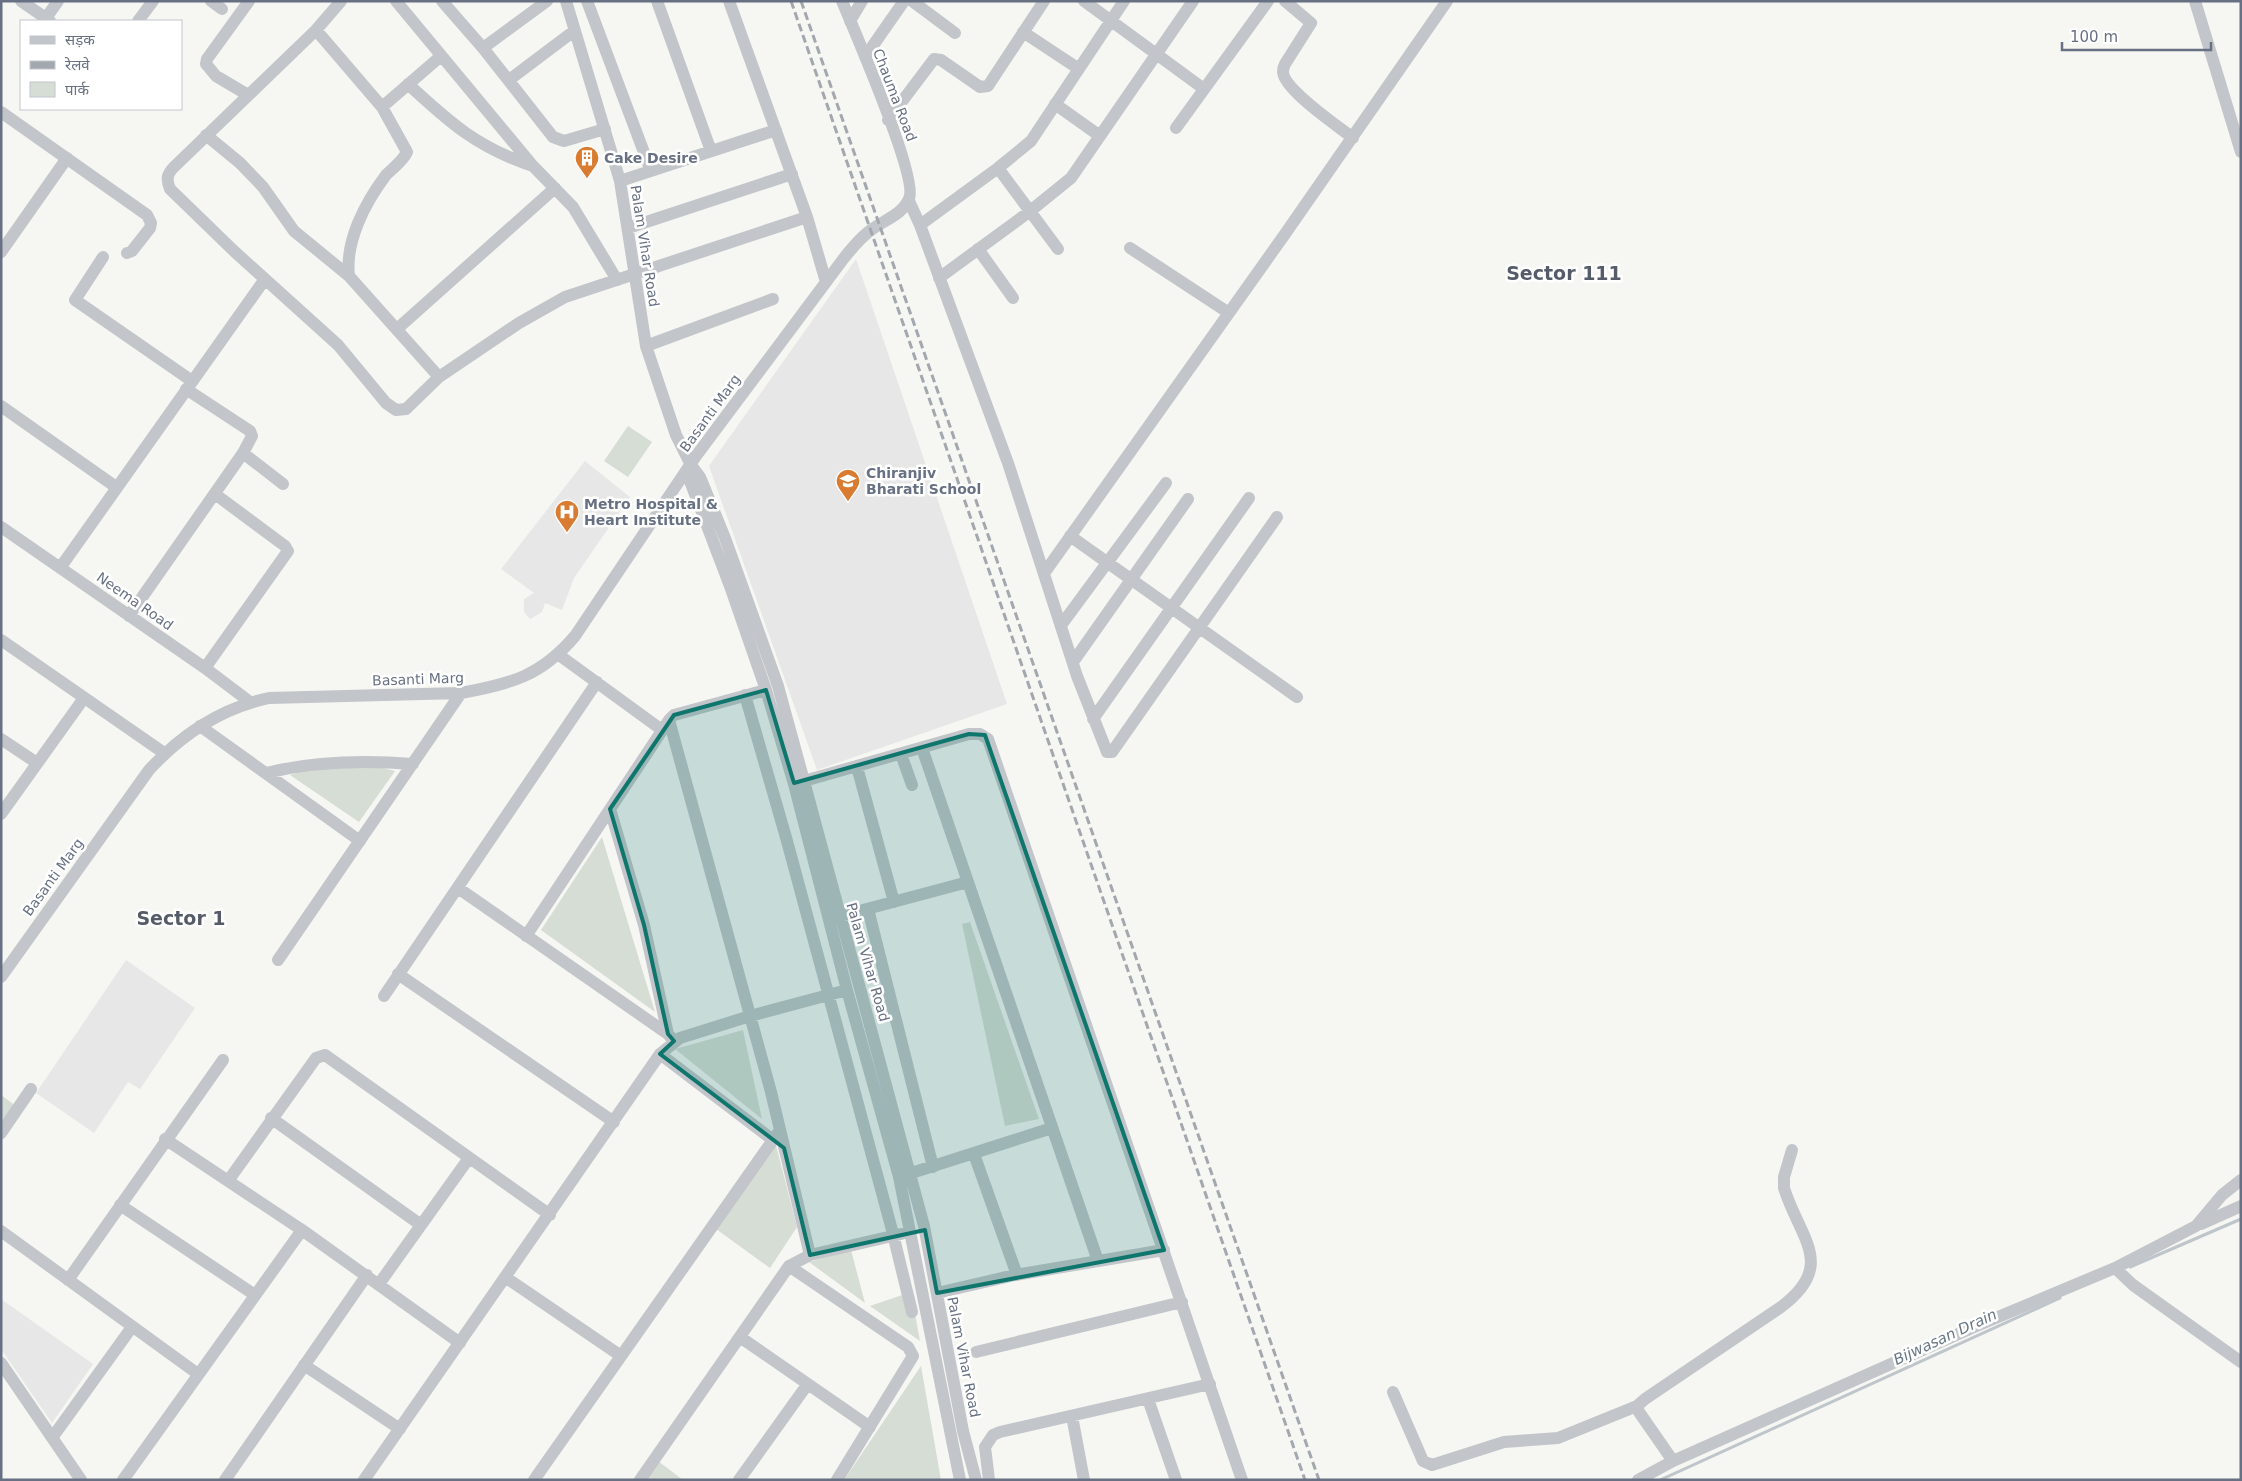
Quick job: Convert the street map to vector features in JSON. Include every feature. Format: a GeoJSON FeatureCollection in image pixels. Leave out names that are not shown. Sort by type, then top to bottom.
{"type":"FeatureCollection","features":[{"type":"Feature","properties":{"kind":"street"},"geometry":{"type":"LineString","coordinates":[[21,1],[48,20],[58,1]]}},
{"type":"Feature","properties":{"kind":"street"},"geometry":{"type":"LineString","coordinates":[[139,20],[153,1]]}},
{"type":"Feature","properties":{"kind":"street"},"geometry":{"type":"LineString","coordinates":[[211,1],[222,10]]}},
{"type":"Feature","properties":{"kind":"street"},"geometry":{"type":"LineString","coordinates":[[248,95],[216,76],[206,64],[207,59],[249,1]]}},
{"type":"Feature","properties":{"kind":"street"},"geometry":{"type":"LineString","coordinates":[[341,1],[316,30],[169,172],[167,182],[170,189],[338,345],[386,403],[396,410],[406,409],[439,377],[543,308],[565,297],[807,217]]}},
{"type":"Feature","properties":{"kind":"street"},"geometry":{"type":"LineString","coordinates":[[396,1],[533,166],[555,188],[582,220],[617,280]]}},
{"type":"Feature","properties":{"kind":"street"},"geometry":{"type":"LineString","coordinates":[[442,1],[509,80],[552,137],[564,140],[605,129]]}},
{"type":"Feature","properties":{"kind":"street"},"geometry":{"type":"LineString","coordinates":[[483,48],[531,6],[547,1]]}},
{"type":"Feature","properties":{"kind":"street","name":"Palam Vihar Road"},"geometry":{"type":"LineString","coordinates":[[566,1],[620,181],[646,346],[664,404],[691,465],[700,477],[748,601],[778,686],[799,782],[834,918],[905,1176],[918,1231],[960,1480]]}},
{"type":"Feature","properties":{"kind":"street"},"geometry":{"type":"LineString","coordinates":[[587,1],[651,171]]}},
{"type":"Feature","properties":{"kind":"street"},"geometry":{"type":"LineString","coordinates":[[657,1],[711,151]]}},
{"type":"Feature","properties":{"kind":"street"},"geometry":{"type":"LineString","coordinates":[[729,1],[807,217],[826,282]]}},
{"type":"Feature","properties":{"kind":"street","name":"Chauma Road"},"geometry":{"type":"LineString","coordinates":[[842,1],[865,57],[908,175],[912,192],[908,201]]}},
{"type":"Feature","properties":{"kind":"street"},"geometry":{"type":"LineString","coordinates":[[850,21],[862,1]]}},
{"type":"Feature","properties":{"kind":"street"},"geometry":{"type":"LineString","coordinates":[[865,57],[904,7],[911,1],[955,33]]}},
{"type":"Feature","properties":{"kind":"street"},"geometry":{"type":"LineString","coordinates":[[888,120],[931,61],[942,60],[980,87],[988,86],[1044,1]]}},
{"type":"Feature","properties":{"kind":"street"},"geometry":{"type":"LineString","coordinates":[[1084,1],[1204,89]]}},
{"type":"Feature","properties":{"kind":"street"},"geometry":{"type":"LineString","coordinates":[[920,225],[998,168],[1031,141],[1124,1]]}},
{"type":"Feature","properties":{"kind":"street"},"geometry":{"type":"LineString","coordinates":[[939,278],[1062,187],[1100,136],[1156,52],[1193,1]]}},
{"type":"Feature","properties":{"kind":"street"},"geometry":{"type":"LineString","coordinates":[[1176,128],[1268,1]]}},
{"type":"Feature","properties":{"kind":"street"},"geometry":{"type":"LineString","coordinates":[[1285,1],[1311,23],[1285,64],[1282,72],[1284,78],[1298,94],[1353,138]]}},
{"type":"Feature","properties":{"kind":"street"},"geometry":{"type":"LineString","coordinates":[[1045,572],[1353,138],[1446,1]]}},
{"type":"Feature","properties":{"kind":"street"},"geometry":{"type":"LineString","coordinates":[[2195,1],[2241,152]]}},
{"type":"Feature","properties":{"kind":"street"},"geometry":{"type":"LineString","coordinates":[[316,30],[382,107],[407,152],[378,188],[353,236],[348,250],[349,276]]}},
{"type":"Feature","properties":{"kind":"street"},"geometry":{"type":"LineString","coordinates":[[509,80],[574,31]]}},
{"type":"Feature","properties":{"kind":"street"},"geometry":{"type":"LineString","coordinates":[[1023,32],[1079,69]]}},
{"type":"Feature","properties":{"kind":"street"},"geometry":{"type":"LineString","coordinates":[[382,107],[441,56]]}},
{"type":"Feature","properties":{"kind":"street"},"geometry":{"type":"LineString","coordinates":[[408,84],[469,137],[511,159],[533,166]]}},
{"type":"Feature","properties":{"kind":"street"},"geometry":{"type":"LineString","coordinates":[[1055,104],[1100,136]]}},
{"type":"Feature","properties":{"kind":"street"},"geometry":{"type":"LineString","coordinates":[[1,112],[138,208],[150,219],[150,228],[132,252],[127,253]]}},
{"type":"Feature","properties":{"kind":"street"},"geometry":{"type":"LineString","coordinates":[[620,181],[776,130]]}},
{"type":"Feature","properties":{"kind":"street"},"geometry":{"type":"LineString","coordinates":[[206,135],[240,163],[263,187],[294,232],[349,276],[439,377]]}},
{"type":"Feature","properties":{"kind":"street"},"geometry":{"type":"LineString","coordinates":[[1,252],[67,158]]}},
{"type":"Feature","properties":{"kind":"street"},"geometry":{"type":"LineString","coordinates":[[998,168],[1058,249]]}},
{"type":"Feature","properties":{"kind":"street"},"geometry":{"type":"LineString","coordinates":[[628,228],[792,174]]}},
{"type":"Feature","properties":{"kind":"street"},"geometry":{"type":"LineString","coordinates":[[397,329],[555,188]]}},
{"type":"Feature","properties":{"kind":"street"},"geometry":{"type":"LineString","coordinates":[[908,201],[920,225],[1008,463],[1073,662],[1106,751],[1110,753],[1200,630],[1277,517]]}},
{"type":"Feature","properties":{"kind":"street","name":"Basanti Marg"},"geometry":{"type":"LineString","coordinates":[[1,977],[143,778],[164,753],[200,726],[250,702],[269,698],[462,694],[524,679],[560,655],[575,636],[691,465],[826,282],[859,240],[871,230],[899,213],[908,201]]}},
{"type":"Feature","properties":{"kind":"street"},"geometry":{"type":"LineString","coordinates":[[1130,248],[1229,313]]}},
{"type":"Feature","properties":{"kind":"street"},"geometry":{"type":"LineString","coordinates":[[978,249],[1013,298]]}},
{"type":"Feature","properties":{"kind":"street"},"geometry":{"type":"LineString","coordinates":[[102,256],[75,300],[250,431],[251,439],[215,494],[129,616]]}},
{"type":"Feature","properties":{"kind":"street"},"geometry":{"type":"LineString","coordinates":[[60,568],[265,279]]}},
{"type":"Feature","properties":{"kind":"street"},"geometry":{"type":"LineString","coordinates":[[646,346],[773,299]]}},
{"type":"Feature","properties":{"kind":"street"},"geometry":{"type":"LineString","coordinates":[[1,406],[116,487]]}},
{"type":"Feature","properties":{"kind":"street"},"geometry":{"type":"LineString","coordinates":[[243,453],[284,484]]}},
{"type":"Feature","properties":{"kind":"street","name":"Palam Vihar Road"},"geometry":{"type":"LineString","coordinates":[[691,465],[690,480],[730,586],[799,782]]}},
{"type":"Feature","properties":{"kind":"street"},"geometry":{"type":"LineString","coordinates":[[1062,624],[1166,482]]}},
{"type":"Feature","properties":{"kind":"street"},"geometry":{"type":"LineString","coordinates":[[205,668],[288,551],[285,546],[215,494]]}},
{"type":"Feature","properties":{"kind":"street"},"geometry":{"type":"LineString","coordinates":[[1093,719],[1249,498]]}},
{"type":"Feature","properties":{"kind":"street"},"geometry":{"type":"LineString","coordinates":[[1073,662],[1133,580],[1188,499]]}},
{"type":"Feature","properties":{"kind":"street","name":"Neema Road"},"geometry":{"type":"LineString","coordinates":[[1,527],[205,668],[250,702]]}},
{"type":"Feature","properties":{"kind":"street"},"geometry":{"type":"LineString","coordinates":[[1070,536],[1297,697]]}},
{"type":"Feature","properties":{"kind":"street"},"geometry":{"type":"LineString","coordinates":[[1,640],[164,753]]}},
{"type":"Feature","properties":{"kind":"street"},"geometry":{"type":"LineString","coordinates":[[560,655],[597,682],[666,725],[750,1016],[776,1135],[810,1255]]}},
{"type":"Feature","properties":{"kind":"street"},"geometry":{"type":"LineString","coordinates":[[384,996],[597,682]]}},
{"type":"Feature","properties":{"kind":"street"},"geometry":{"type":"LineString","coordinates":[[526,936],[674,715],[766,690]]}},
{"type":"Feature","properties":{"kind":"street"},"geometry":{"type":"LineString","coordinates":[[278,960],[462,694]]}},
{"type":"Feature","properties":{"kind":"street"},"geometry":{"type":"LineString","coordinates":[[745,695],[787,841],[894,1235],[912,1312]]}},
{"type":"Feature","properties":{"kind":"street"},"geometry":{"type":"LineString","coordinates":[[1,814],[84,698]]}},
{"type":"Feature","properties":{"kind":"street"},"geometry":{"type":"LineString","coordinates":[[200,726],[360,841]]}},
{"type":"Feature","properties":{"kind":"street"},"geometry":{"type":"LineString","coordinates":[[799,782],[975,733],[984,735],[990,744],[1242,1480]]}},
{"type":"Feature","properties":{"kind":"street"},"geometry":{"type":"LineString","coordinates":[[1,739],[37,763]]}},
{"type":"Feature","properties":{"kind":"street"},"geometry":{"type":"LineString","coordinates":[[922,748],[1098,1261]]}},
{"type":"Feature","properties":{"kind":"street"},"geometry":{"type":"LineString","coordinates":[[901,754],[912,785]]}},
{"type":"Feature","properties":{"kind":"street"},"geometry":{"type":"LineString","coordinates":[[266,773],[297,766],[331,762],[380,761],[413,764]]}},
{"type":"Feature","properties":{"kind":"street"},"geometry":{"type":"LineString","coordinates":[[857,767],[894,902]]}},
{"type":"Feature","properties":{"kind":"street"},"geometry":{"type":"LineString","coordinates":[[610,809],[644,925],[671,1038]]}},
{"type":"Feature","properties":{"kind":"street"},"geometry":{"type":"LineString","coordinates":[[834,918],[968,882]]}},
{"type":"Feature","properties":{"kind":"street"},"geometry":{"type":"LineString","coordinates":[[458,888],[671,1038]]}},
{"type":"Feature","properties":{"kind":"street"},"geometry":{"type":"LineString","coordinates":[[868,909],[933,1167]]}},
{"type":"Feature","properties":{"kind":"street","name":"Palam Vihar Road"},"geometry":{"type":"LineString","coordinates":[[834,918],[847,990],[905,1176]]}},
{"type":"Feature","properties":{"kind":"street"},"geometry":{"type":"LineString","coordinates":[[398,974],[614,1122]]}},
{"type":"Feature","properties":{"kind":"street"},"geometry":{"type":"LineString","coordinates":[[364,1480],[671,1038],[847,990]]}},
{"type":"Feature","properties":{"kind":"street"},"geometry":{"type":"LineString","coordinates":[[660,1054],[776,1135]]}},
{"type":"Feature","properties":{"kind":"street"},"geometry":{"type":"LineString","coordinates":[[228,1181],[271,1118],[316,1058],[326,1055],[550,1214]]}},
{"type":"Feature","properties":{"kind":"street"},"geometry":{"type":"LineString","coordinates":[[68,1280],[223,1060]]}},
{"type":"Feature","properties":{"kind":"street"},"geometry":{"type":"LineString","coordinates":[[1,1133],[31,1089]]}},
{"type":"Feature","properties":{"kind":"street"},"geometry":{"type":"LineString","coordinates":[[271,1118],[421,1225]]}},
{"type":"Feature","properties":{"kind":"street"},"geometry":{"type":"LineString","coordinates":[[905,1176],[1052,1128]]}},
{"type":"Feature","properties":{"kind":"street"},"geometry":{"type":"LineString","coordinates":[[534,1480],[776,1135]]}},
{"type":"Feature","properties":{"kind":"street"},"geometry":{"type":"LineString","coordinates":[[166,1139],[302,1230],[460,1342]]}},
{"type":"Feature","properties":{"kind":"street"},"geometry":{"type":"LineString","coordinates":[[1393,1392],[1423,1462],[1432,1465],[1499,1443],[1558,1438],[1637,1406],[1793,1299],[1808,1280],[1812,1266],[1810,1250],[1784,1188],[1786,1171],[1792,1150]]}},
{"type":"Feature","properties":{"kind":"street"},"geometry":{"type":"LineString","coordinates":[[974,1154],[1017,1275]]}},
{"type":"Feature","properties":{"kind":"street"},"geometry":{"type":"LineString","coordinates":[[379,1284],[469,1158]]}},
{"type":"Feature","properties":{"kind":"street"},"geometry":{"type":"LineString","coordinates":[[2196,1226],[2222,1195],[2241,1180]]}},
{"type":"Feature","properties":{"kind":"street"},"geometry":{"type":"LineString","coordinates":[[120,1205],[255,1295]]}},
{"type":"Feature","properties":{"kind":"street"},"geometry":{"type":"LineString","coordinates":[[1638,1480],[1673,1462],[1974,1327],[2116,1270],[2196,1226],[2241,1206]]}},
{"type":"Feature","properties":{"kind":"street"},"geometry":{"type":"LineString","coordinates":[[123,1480],[302,1230]]}},
{"type":"Feature","properties":{"kind":"street"},"geometry":{"type":"LineString","coordinates":[[1,1231],[198,1374]]}},
{"type":"Feature","properties":{"kind":"street"},"geometry":{"type":"LineString","coordinates":[[640,1480],[788,1266],[810,1255],[918,1231]]}},
{"type":"Feature","properties":{"kind":"street","name":"Palam Vihar Road"},"geometry":{"type":"LineString","coordinates":[[918,1231],[937,1293],[963,1431],[976,1480]]}},
{"type":"Feature","properties":{"kind":"street"},"geometry":{"type":"LineString","coordinates":[[937,1293],[1017,1275],[1164,1250]]}},
{"type":"Feature","properties":{"kind":"street"},"geometry":{"type":"LineString","coordinates":[[788,1266],[912,1351],[912,1361],[837,1480]]}},
{"type":"Feature","properties":{"kind":"street"},"geometry":{"type":"LineString","coordinates":[[2116,1270],[2133,1285],[2241,1362]]}},
{"type":"Feature","properties":{"kind":"street"},"geometry":{"type":"LineString","coordinates":[[225,1480],[367,1276]]}},
{"type":"Feature","properties":{"kind":"street"},"geometry":{"type":"LineString","coordinates":[[505,1277],[621,1356]]}},
{"type":"Feature","properties":{"kind":"street"},"geometry":{"type":"LineString","coordinates":[[976,1352],[1182,1302]]}},
{"type":"Feature","properties":{"kind":"street"},"geometry":{"type":"LineString","coordinates":[[52,1438],[132,1327]]}},
{"type":"Feature","properties":{"kind":"street"},"geometry":{"type":"LineString","coordinates":[[740,1337],[870,1428]]}},
{"type":"Feature","properties":{"kind":"street"},"geometry":{"type":"LineString","coordinates":[[1,1363],[81,1480]]}},
{"type":"Feature","properties":{"kind":"street"},"geometry":{"type":"LineString","coordinates":[[304,1365],[400,1429]]}},
{"type":"Feature","properties":{"kind":"street"},"geometry":{"type":"LineString","coordinates":[[989,1480],[984,1447],[994,1435],[1210,1384]]}},
{"type":"Feature","properties":{"kind":"street"},"geometry":{"type":"LineString","coordinates":[[739,1480],[807,1385]]}},
{"type":"Feature","properties":{"kind":"street"},"geometry":{"type":"LineString","coordinates":[[1148,1399],[1176,1480]]}},
{"type":"Feature","properties":{"kind":"street"},"geometry":{"type":"LineString","coordinates":[[1637,1406],[1639,1412],[1673,1462]]}},
{"type":"Feature","properties":{"kind":"street"},"geometry":{"type":"LineString","coordinates":[[1072,1416],[1084,1480]]}},
{"type":"Feature","properties":{"kind":"highlighted area"},"geometry":{"type":"Polygon","coordinates":[[[766,690],[794,783],[969,734],[985,735],[1164,1250],[937,1293],[925,1230],[810,1255],[784,1148],[660,1054],[674,1041],[668,1034],[644,925],[610,809],[674,715],[766,690]]]}},
{"type":"Feature","properties":{"kind":"shaded area"},"geometry":{"type":"Polygon","coordinates":[[[856,259],[1007,704],[817,770],[709,466],[856,259]]]}},
{"type":"Feature","properties":{"kind":"shaded area","name":"Metro Hospital & Heart Institute"},"geometry":{"type":"Polygon","coordinates":[[[585,461],[630,497],[574,578],[562,610],[545,603],[542,612],[530,619],[524,612],[524,599],[534,593],[501,569],[585,461]]]}},
{"type":"Feature","properties":{"kind":"shaded area"},"geometry":{"type":"Polygon","coordinates":[[[126,960],[195,1008],[140,1089],[128,1082],[94,1133],[36,1093],[126,960]]]}},
{"type":"Feature","properties":{"kind":"shaded area"},"geometry":{"type":"Polygon","coordinates":[[[1,1299],[93,1364],[52,1423],[1,1349],[1,1299]]]}},
{"type":"Feature","properties":{"kind":"green space"},"geometry":{"type":"Polygon","coordinates":[[[628,426],[652,442],[628,477],[604,461],[628,426]]]}},
{"type":"Feature","properties":{"kind":"green space"},"geometry":{"type":"Polygon","coordinates":[[[376,766],[395,771],[359,822],[290,775],[310,769],[376,766]]]}},
{"type":"Feature","properties":{"kind":"green space"},"geometry":{"type":"Polygon","coordinates":[[[602,837],[655,1012],[541,930],[602,837]]]}},
{"type":"Feature","properties":{"kind":"green space"},"geometry":{"type":"Polygon","coordinates":[[[970,922],[1039,1119],[1005,1126],[962,924],[970,922]]]}},
{"type":"Feature","properties":{"kind":"green space"},"geometry":{"type":"Polygon","coordinates":[[[743,1030],[762,1119],[675,1049],[743,1030]]]}},
{"type":"Feature","properties":{"kind":"green space"},"geometry":{"type":"Polygon","coordinates":[[[1,1095],[16,1106],[1,1128],[1,1095]]]}},
{"type":"Feature","properties":{"kind":"green space"},"geometry":{"type":"Polygon","coordinates":[[[776,1145],[797,1227],[770,1268],[716,1229],[776,1145]]]}},
{"type":"Feature","properties":{"kind":"green space"},"geometry":{"type":"Polygon","coordinates":[[[851,1250],[865,1303],[809,1262],[851,1250]]]}},
{"type":"Feature","properties":{"kind":"green space"},"geometry":{"type":"Polygon","coordinates":[[[911,1292],[920,1341],[870,1306],[911,1292]]]}},
{"type":"Feature","properties":{"kind":"green space"},"geometry":{"type":"Polygon","coordinates":[[[921,1366],[941,1480],[844,1480],[921,1366]]]}},
{"type":"Feature","properties":{"kind":"green space"},"geometry":{"type":"Polygon","coordinates":[[[658,1461],[683,1480],[645,1480],[658,1461]]]}},
{"type":"Feature","properties":{"kind":"waterway","name":"Bijwasan Drain"},"geometry":{"type":"LineString","coordinates":[[2130,1267],[2241,1219]]}},
{"type":"Feature","properties":{"kind":"waterway","name":"Bijwasan Drain"},"geometry":{"type":"LineString","coordinates":[[1660,1480],[2060,1298]]}},
{"type":"Feature","properties":{"kind":"railway"},"geometry":{"type":"LineString","coordinates":[[791,1],[1305,1480]]}},
{"type":"Feature","properties":{"kind":"railway"},"geometry":{"type":"LineString","coordinates":[[801,1],[1319,1480]]}},
{"type":"Feature","properties":{"kind":"place","name":"Cake Desire"},"geometry":{"type":"Point","coordinates":[587,179]}},
{"type":"Feature","properties":{"kind":"place","name":"Chiranjiv Bharati School"},"geometry":{"type":"Point","coordinates":[848,502]}},
{"type":"Feature","properties":{"kind":"place","name":"Metro Hospital & Heart Institute"},"geometry":{"type":"Point","coordinates":[567,533]}},
{"type":"Feature","properties":{"kind":"district","name":"Sector 111"},"geometry":{"type":"Point","coordinates":[1564,273]}},
{"type":"Feature","properties":{"kind":"district","name":"Sector 1"},"geometry":{"type":"Point","coordinates":[181,918]}}]}
